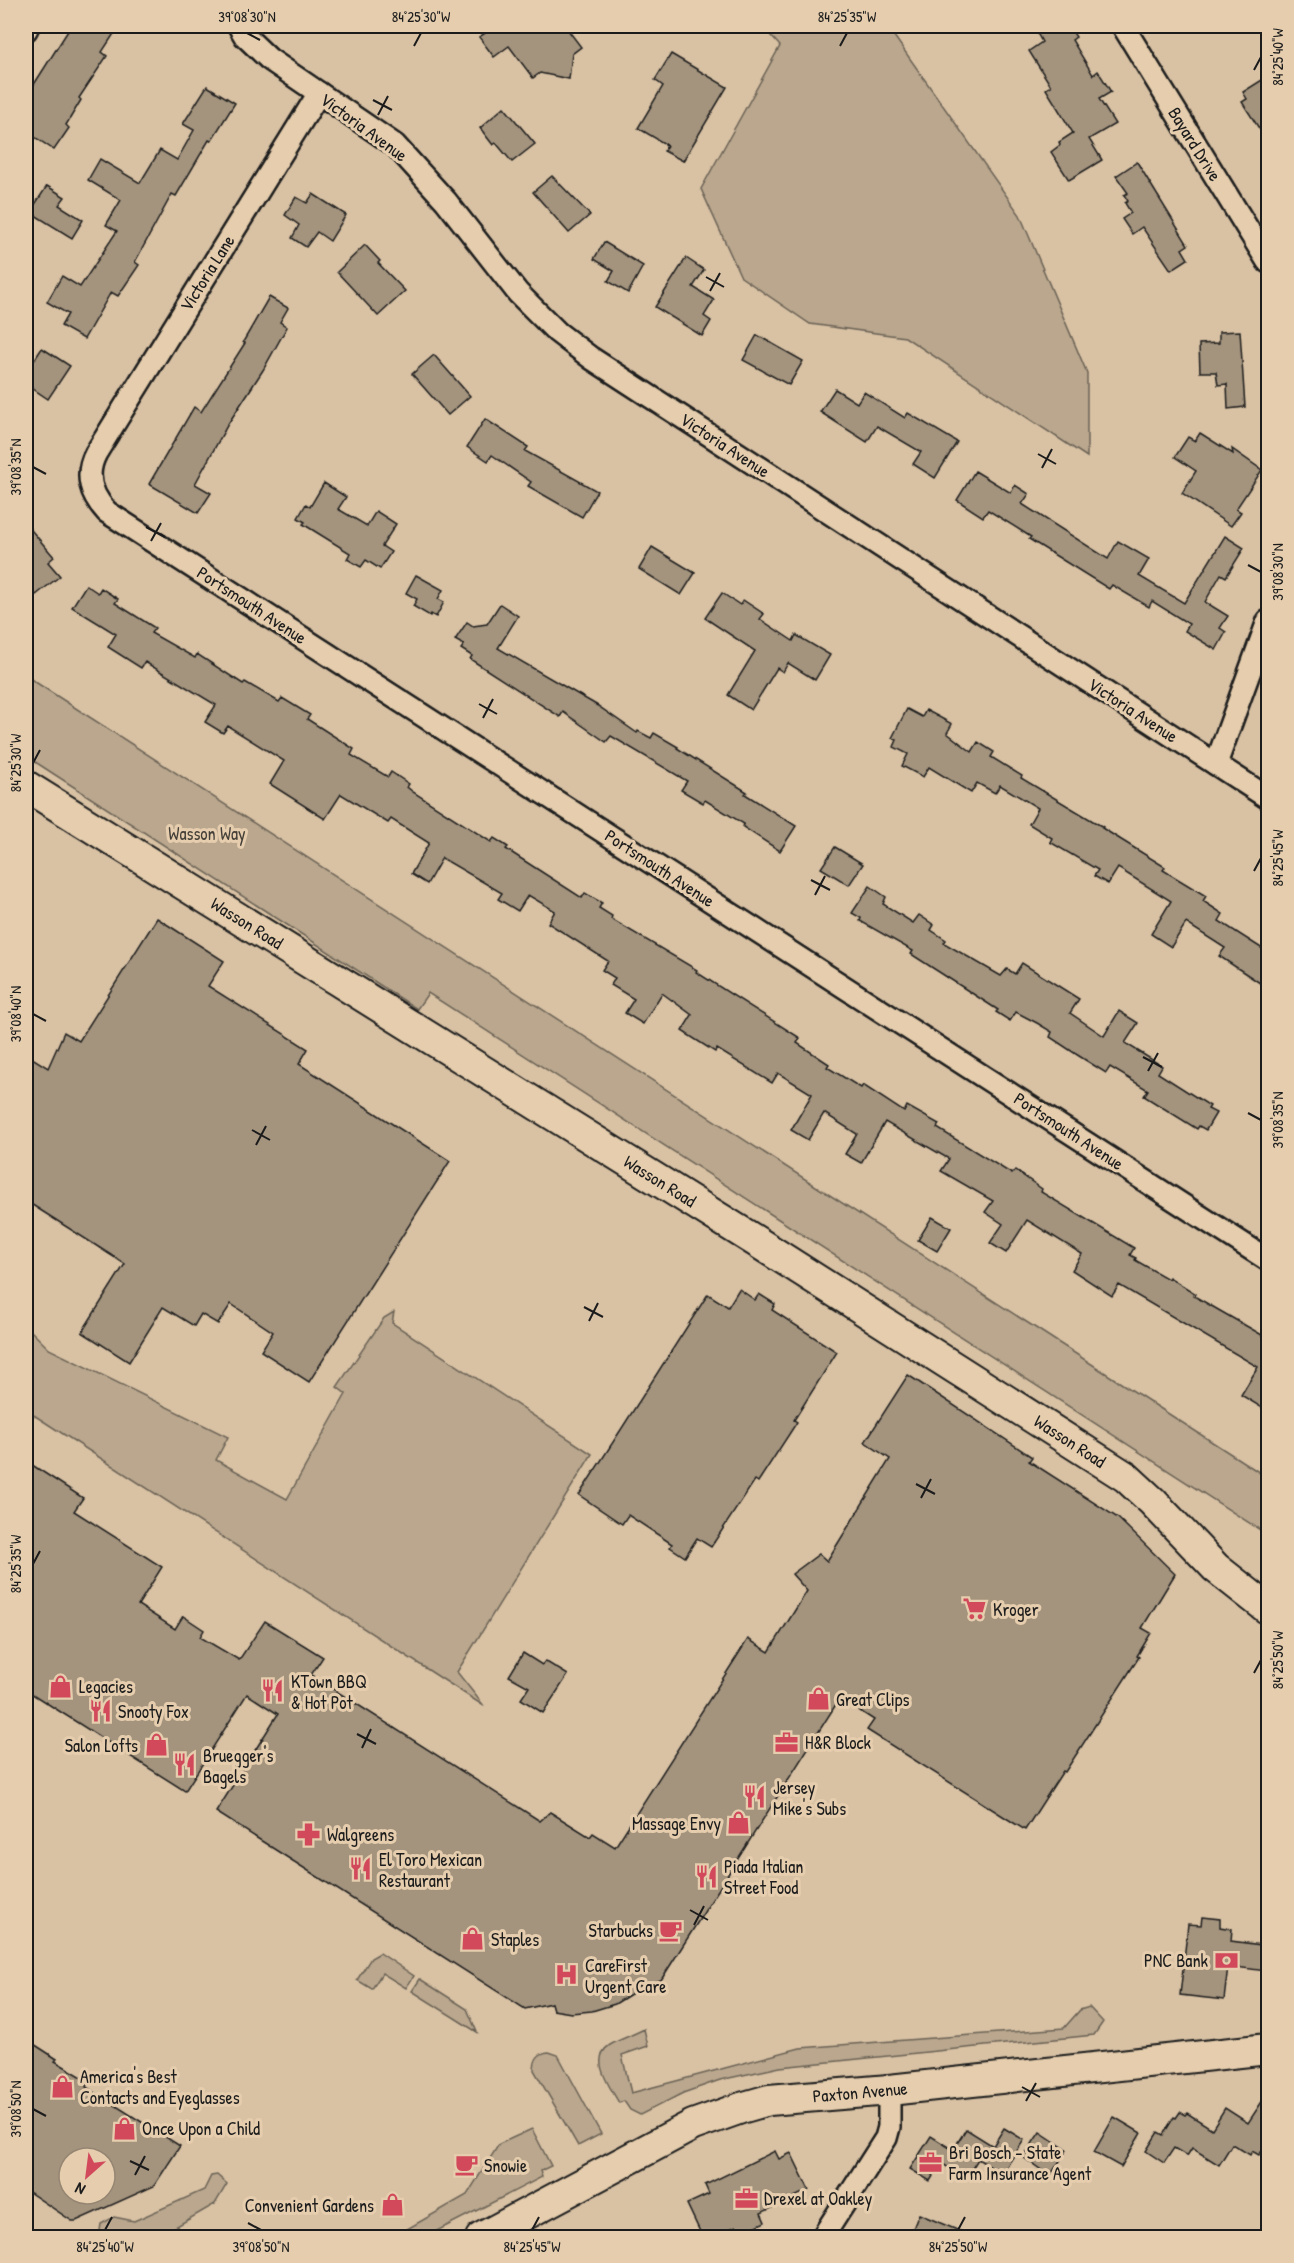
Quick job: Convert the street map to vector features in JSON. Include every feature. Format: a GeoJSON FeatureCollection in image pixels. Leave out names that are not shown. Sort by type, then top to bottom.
{"type":"FeatureCollection","features":[{"type":"Feature","properties":{"kind":"street"},"geometry":{"type":"LineString","coordinates":[[26,30],[28,26]]}},
{"type":"Feature","properties":{"kind":"street","name":"Victoria Avenue"},"geometry":{"type":"LineString","coordinates":[[238,26],[269,59],[395,145],[446,201],[518,293],[557,332],[591,358],[1269,798]]}},
{"type":"Feature","properties":{"kind":"street","name":"Bayard Drive"},"geometry":{"type":"LineString","coordinates":[[1123,26],[1269,262]]}},
{"type":"Feature","properties":{"kind":"street","name":"Victoria Lane"},"geometry":{"type":"LineString","coordinates":[[96,453],[319,93]]}},
{"type":"Feature","properties":{"kind":"street","name":"Portsmouth Avenue"},"geometry":{"type":"LineString","coordinates":[[96,453],[90,474],[91,488],[97,501],[107,512],[1269,1260]]}},
{"type":"Feature","properties":{"kind":"street"},"geometry":{"type":"LineString","coordinates":[[1216,764],[1269,621]]}},
{"type":"Feature","properties":{"kind":"street","name":"Wasson Road"},"geometry":{"type":"LineString","coordinates":[[26,786],[754,1240],[1126,1477],[1216,1568],[1269,1609]]}},
{"type":"Feature","properties":{"kind":"street","name":"Paxton Avenue"},"geometry":{"type":"LineString","coordinates":[[481,2238],[665,2139],[741,2108],[781,2098],[889,2090],[1269,2049]]}},
{"type":"Feature","properties":{"kind":"street"},"geometry":{"type":"LineString","coordinates":[[822,2238],[886,2138],[889,2127],[889,2090]]}},
{"type":"Feature","properties":{"kind":"green space"},"geometry":{"type":"Polygon","coordinates":[[[762,26],[887,26],[1020,215],[1087,373],[1087,457],[905,337],[810,324],[741,277],[701,189],[780,46],[762,26]]]}},
{"type":"Feature","properties":{"kind":"green space","name":"Wasson Way"},"geometry":{"type":"Polygon","coordinates":[[[26,676],[1268,1478],[1268,1535],[428,993],[417,1009],[26,756],[26,676]]]}},
{"type":"Feature","properties":{"kind":"green space"},"geometry":{"type":"Polygon","coordinates":[[[394,1312],[392,1323],[592,1454],[457,1672],[484,1706],[26,1410],[26,1326],[49,1349],[228,1437],[216,1460],[287,1499],[346,1394],[337,1387],[384,1318],[394,1312]]]}},
{"type":"Feature","properties":{"kind":"green space"},"geometry":{"type":"Polygon","coordinates":[[[380,1953],[414,1976],[406,1988],[382,1973],[372,1989],[357,1980],[371,1958],[380,1953]]]}},
{"type":"Feature","properties":{"kind":"green space"},"geometry":{"type":"Polygon","coordinates":[[[420,1979],[467,2009],[477,2032],[412,1991],[420,1979]]]}},
{"type":"Feature","properties":{"kind":"green space"},"geometry":{"type":"Polygon","coordinates":[[[1089,2007],[1103,2022],[1094,2035],[780,2067],[720,2080],[683,2093],[640,2115],[630,2110],[624,2101],[619,2103],[601,2066],[604,2051],[610,2045],[644,2029],[648,2046],[622,2055],[631,2093],[800,2048],[1064,2028],[1080,2010],[1089,2007]]]}},
{"type":"Feature","properties":{"kind":"green space"},"geometry":{"type":"Polygon","coordinates":[[[549,2052],[558,2055],[601,2134],[578,2146],[534,2070],[537,2057],[549,2052]]]}},
{"type":"Feature","properties":{"kind":"green space"},"geometry":{"type":"Polygon","coordinates":[[[532,2129],[551,2166],[540,2171],[542,2177],[425,2237],[393,2237],[467,2195],[499,2144],[532,2129]]]}},
{"type":"Feature","properties":{"kind":"green space"},"geometry":{"type":"Polygon","coordinates":[[[217,2175],[227,2184],[215,2204],[158,2237],[99,2237],[101,2224],[114,2217],[134,2221],[204,2190],[211,2176],[217,2175]]]}},
{"type":"Feature","properties":{"kind":"building"},"geometry":{"type":"Polygon","coordinates":[[[71,26],[119,26],[102,52],[107,56],[79,98],[81,100],[66,125],[69,128],[54,150],[26,131],[26,97],[71,26]]]}},
{"type":"Feature","properties":{"kind":"building"},"geometry":{"type":"Polygon","coordinates":[[[496,26],[565,26],[581,47],[572,54],[569,79],[540,73],[533,78],[509,46],[494,57],[479,37],[496,26]]]}},
{"type":"Feature","properties":{"kind":"building"},"geometry":{"type":"Polygon","coordinates":[[[1050,26],[1069,26],[1076,37],[1072,40],[1093,75],[1098,71],[1111,92],[1099,99],[1115,124],[1089,139],[1102,160],[1069,180],[1051,152],[1060,145],[1059,142],[1073,133],[1046,89],[1051,86],[1029,51],[1042,42],[1037,33],[1050,26]]]}},
{"type":"Feature","properties":{"kind":"building"},"geometry":{"type":"Polygon","coordinates":[[[671,54],[727,87],[683,161],[664,151],[667,145],[638,128],[663,86],[655,80],[671,54]]]}},
{"type":"Feature","properties":{"kind":"building"},"geometry":{"type":"Polygon","coordinates":[[[1262,80],[1269,91],[1269,144],[1242,102],[1247,99],[1243,92],[1262,80]]]}},
{"type":"Feature","properties":{"kind":"building"},"geometry":{"type":"Polygon","coordinates":[[[207,86],[235,103],[211,141],[209,140],[176,196],[172,194],[135,262],[139,265],[118,296],[111,292],[84,339],[61,326],[68,314],[47,302],[62,276],[80,287],[117,231],[106,225],[121,200],[88,180],[100,159],[140,183],[160,150],[177,160],[194,130],[183,124],[207,86]]]}},
{"type":"Feature","properties":{"kind":"building"},"geometry":{"type":"Polygon","coordinates":[[[504,107],[535,144],[512,162],[496,143],[493,145],[480,128],[504,107]]]}},
{"type":"Feature","properties":{"kind":"building"},"geometry":{"type":"Polygon","coordinates":[[[1137,162],[1188,245],[1182,249],[1188,259],[1171,270],[1142,227],[1132,234],[1122,219],[1131,213],[1125,203],[1128,201],[1124,195],[1128,193],[1116,176],[1137,162]]]}},
{"type":"Feature","properties":{"kind":"building"},"geometry":{"type":"Polygon","coordinates":[[[552,176],[590,215],[569,233],[533,192],[552,176]]]}},
{"type":"Feature","properties":{"kind":"building"},"geometry":{"type":"Polygon","coordinates":[[[47,186],[65,197],[59,205],[83,220],[72,238],[30,212],[47,186]]]}},
{"type":"Feature","properties":{"kind":"building"},"geometry":{"type":"Polygon","coordinates":[[[313,194],[346,215],[330,241],[317,232],[306,247],[292,238],[299,225],[285,215],[296,197],[307,203],[313,194]]]}},
{"type":"Feature","properties":{"kind":"building"},"geometry":{"type":"Polygon","coordinates":[[[604,242],[643,266],[628,293],[608,281],[614,271],[594,259],[604,242]]]}},
{"type":"Feature","properties":{"kind":"building"},"geometry":{"type":"Polygon","coordinates":[[[365,245],[380,261],[378,263],[405,291],[378,316],[337,272],[365,245]]]}},
{"type":"Feature","properties":{"kind":"building"},"geometry":{"type":"Polygon","coordinates":[[[686,258],[704,270],[693,287],[714,300],[704,316],[711,321],[702,336],[655,307],[686,258]]]}},
{"type":"Feature","properties":{"kind":"building"},"geometry":{"type":"Polygon","coordinates":[[[269,297],[288,308],[280,322],[287,327],[263,370],[228,424],[195,484],[211,493],[198,513],[149,484],[194,407],[201,412],[245,343],[243,342],[269,297]]]}},
{"type":"Feature","properties":{"kind":"building"},"geometry":{"type":"Polygon","coordinates":[[[1240,331],[1245,407],[1228,409],[1227,384],[1218,385],[1216,372],[1200,372],[1199,344],[1219,343],[1219,332],[1240,331]]]}},
{"type":"Feature","properties":{"kind":"building"},"geometry":{"type":"Polygon","coordinates":[[[757,335],[803,361],[789,385],[743,360],[757,335]]]}},
{"type":"Feature","properties":{"kind":"building"},"geometry":{"type":"Polygon","coordinates":[[[42,348],[70,366],[48,399],[26,384],[26,373],[42,348]]]}},
{"type":"Feature","properties":{"kind":"building"},"geometry":{"type":"Polygon","coordinates":[[[434,355],[470,396],[448,415],[412,374],[434,355]]]}},
{"type":"Feature","properties":{"kind":"building"},"geometry":{"type":"Polygon","coordinates":[[[835,389],[857,403],[864,392],[905,418],[908,413],[957,442],[935,478],[913,464],[921,452],[877,426],[867,442],[820,412],[835,389]]]}},
{"type":"Feature","properties":{"kind":"building"},"geometry":{"type":"Polygon","coordinates":[[[485,419],[528,447],[525,451],[597,491],[582,517],[528,486],[531,482],[492,455],[488,461],[467,447],[485,419]]]}},
{"type":"Feature","properties":{"kind":"building"},"geometry":{"type":"Polygon","coordinates":[[[1200,433],[1233,454],[1232,449],[1262,470],[1236,509],[1241,512],[1231,526],[1182,493],[1196,471],[1175,457],[1188,437],[1195,441],[1200,433]]]}},
{"type":"Feature","properties":{"kind":"building"},"geometry":{"type":"Polygon","coordinates":[[[975,471],[1011,493],[1015,485],[1029,494],[1022,504],[1108,559],[1118,541],[1149,559],[1139,576],[1184,603],[1225,536],[1244,548],[1226,577],[1221,574],[1205,602],[1228,616],[1220,628],[1226,632],[1216,650],[1185,631],[1189,624],[1152,601],[1149,607],[1112,585],[1109,589],[1029,539],[1031,537],[988,510],[983,517],[957,500],[975,471]]]}},
{"type":"Feature","properties":{"kind":"building"},"geometry":{"type":"Polygon","coordinates":[[[324,483],[346,497],[338,509],[367,526],[376,511],[396,524],[382,546],[391,552],[380,569],[366,560],[361,567],[347,559],[350,553],[303,524],[305,522],[298,518],[306,504],[310,507],[324,483]]]}},
{"type":"Feature","properties":{"kind":"building"},"geometry":{"type":"Polygon","coordinates":[[[26,524],[54,557],[48,562],[60,576],[36,595],[26,583],[26,524]]]}},
{"type":"Feature","properties":{"kind":"building"},"geometry":{"type":"Polygon","coordinates":[[[652,547],[695,573],[681,595],[639,569],[652,547]]]}},
{"type":"Feature","properties":{"kind":"building"},"geometry":{"type":"Polygon","coordinates":[[[416,575],[443,590],[438,599],[444,602],[436,617],[413,606],[417,599],[406,593],[416,575]]]}},
{"type":"Feature","properties":{"kind":"building"},"geometry":{"type":"Polygon","coordinates":[[[86,585],[98,593],[101,588],[118,599],[115,603],[155,628],[151,633],[195,658],[197,654],[243,684],[245,682],[279,702],[282,698],[310,715],[307,719],[354,749],[351,755],[388,777],[391,772],[409,784],[407,787],[413,792],[491,842],[494,838],[508,847],[506,849],[582,898],[585,893],[602,903],[599,908],[612,916],[611,919],[697,970],[696,972],[800,1038],[797,1043],[829,1064],[827,1067],[861,1088],[863,1085],[904,1112],[907,1106],[939,1124],[937,1128],[1012,1174],[1015,1170],[1042,1189],[1041,1192],[1134,1248],[1130,1255],[1136,1258],[1135,1260],[1168,1279],[1169,1277],[1196,1294],[1194,1296],[1269,1339],[1269,1412],[1241,1395],[1258,1367],[1119,1285],[1112,1296],[1072,1270],[1082,1254],[1027,1220],[1006,1253],[990,1243],[1003,1224],[985,1212],[993,1201],[941,1171],[949,1159],[885,1122],[861,1163],[845,1154],[857,1134],[824,1113],[808,1140],[791,1130],[812,1094],[778,1073],[772,1083],[717,1049],[715,1052],[682,1031],[692,1015],[662,993],[643,1024],[625,1013],[634,999],[611,985],[615,978],[602,970],[608,961],[548,923],[555,911],[528,895],[518,911],[498,899],[502,893],[442,858],[427,884],[411,874],[429,843],[391,819],[388,823],[341,794],[325,819],[270,784],[284,761],[228,726],[223,733],[205,722],[216,705],[145,662],[141,668],[108,647],[116,634],[72,607],[86,585]]]}},
{"type":"Feature","properties":{"kind":"building"},"geometry":{"type":"Polygon","coordinates":[[[722,593],[740,605],[743,600],[764,614],[760,619],[793,641],[796,635],[830,655],[815,680],[788,663],[783,672],[777,668],[751,710],[728,695],[755,651],[705,618],[722,593]]]}},
{"type":"Feature","properties":{"kind":"building"},"geometry":{"type":"Polygon","coordinates":[[[500,604],[518,616],[498,648],[598,706],[637,733],[638,731],[651,738],[654,733],[678,747],[796,826],[780,851],[743,827],[744,824],[705,800],[703,803],[681,790],[687,781],[611,736],[606,742],[563,712],[560,717],[470,659],[472,656],[461,649],[464,645],[455,640],[467,622],[473,626],[487,624],[500,604]]]}},
{"type":"Feature","properties":{"kind":"building"},"geometry":{"type":"Polygon","coordinates":[[[907,709],[922,717],[926,710],[952,724],[947,733],[972,752],[978,742],[994,752],[991,757],[1022,776],[1021,778],[1103,827],[1165,867],[1163,870],[1206,896],[1203,901],[1223,914],[1219,921],[1269,953],[1269,989],[1219,956],[1225,948],[1186,923],[1171,947],[1151,934],[1171,901],[1118,868],[1108,884],[1094,876],[1098,870],[1050,842],[1052,838],[1029,824],[1038,808],[1000,785],[995,793],[977,783],[971,793],[929,767],[923,777],[902,766],[908,754],[894,747],[897,740],[892,738],[907,709]]]}},
{"type":"Feature","properties":{"kind":"building"},"geometry":{"type":"Polygon","coordinates":[[[835,847],[863,864],[849,885],[821,868],[835,847]]]}},
{"type":"Feature","properties":{"kind":"building"},"geometry":{"type":"Polygon","coordinates":[[[870,886],[886,897],[883,904],[913,923],[919,915],[934,925],[931,930],[946,940],[944,943],[1001,976],[1007,969],[1015,974],[1022,963],[1079,999],[1070,1013],[1104,1036],[1119,1011],[1138,1023],[1125,1043],[1162,1066],[1158,1073],[1210,1106],[1208,1109],[1216,1113],[1206,1130],[1199,1126],[1197,1129],[1144,1096],[1148,1090],[1110,1067],[1106,1073],[1079,1056],[1050,1037],[1052,1032],[1037,1023],[1016,1012],[1010,1021],[996,1012],[998,1010],[911,954],[913,951],[860,921],[861,918],[852,913],[870,886]]]}},
{"type":"Feature","properties":{"kind":"building"},"geometry":{"type":"Polygon","coordinates":[[[157,918],[224,961],[208,986],[308,1049],[299,1064],[450,1161],[309,1382],[261,1351],[273,1332],[231,1304],[218,1324],[201,1314],[194,1326],[163,1307],[129,1362],[82,1332],[125,1264],[26,1201],[26,1054],[48,1068],[64,1032],[79,1041],[157,918]]]}},
{"type":"Feature","properties":{"kind":"building"},"geometry":{"type":"Polygon","coordinates":[[[932,1217],[951,1228],[937,1251],[918,1240],[932,1217]]]}},
{"type":"Feature","properties":{"kind":"building"},"geometry":{"type":"Polygon","coordinates":[[[739,1289],[755,1300],[759,1294],[775,1304],[772,1310],[837,1352],[794,1420],[797,1422],[758,1482],[755,1480],[711,1547],[697,1538],[685,1557],[670,1547],[672,1544],[628,1515],[622,1524],[579,1495],[708,1294],[728,1307],[739,1289]]]}},
{"type":"Feature","properties":{"kind":"building"},"geometry":{"type":"Polygon","coordinates":[[[908,1375],[1032,1457],[1029,1461],[1118,1518],[1175,1574],[1142,1628],[1151,1633],[1137,1656],[1139,1657],[1025,1830],[867,1730],[874,1720],[840,1698],[661,1980],[635,1987],[636,1991],[615,2004],[592,2011],[571,2013],[553,2010],[551,2003],[525,2009],[216,1812],[278,1714],[247,1694],[185,1791],[26,1690],[26,1461],[83,1498],[74,1511],[162,1567],[138,1605],[175,1629],[183,1616],[204,1630],[200,1637],[239,1660],[265,1621],[323,1657],[311,1675],[540,1821],[550,1812],[590,1837],[593,1833],[615,1847],[748,1639],[769,1652],[807,1591],[792,1574],[819,1554],[827,1561],[890,1459],[865,1442],[908,1375]]]}},
{"type":"Feature","properties":{"kind":"building"},"geometry":{"type":"Polygon","coordinates":[[[523,1653],[542,1665],[545,1661],[568,1675],[543,1713],[521,1699],[529,1687],[509,1676],[523,1653]]]}},
{"type":"Feature","properties":{"kind":"building","name":"PNC Bank"},"geometry":{"type":"Polygon","coordinates":[[[1202,1917],[1220,1919],[1220,1927],[1232,1929],[1231,1941],[1269,1946],[1266,1971],[1228,1966],[1224,2000],[1180,1995],[1188,1924],[1201,1925],[1202,1917]]]}},
{"type":"Feature","properties":{"kind":"building"},"geometry":{"type":"Polygon","coordinates":[[[26,2039],[57,2059],[55,2061],[89,2081],[86,2087],[180,2146],[154,2186],[117,2203],[117,2146],[57,2146],[57,2206],[109,2206],[72,2221],[26,2190],[26,2039]]]}},
{"type":"Feature","properties":{"kind":"building"},"geometry":{"type":"Polygon","coordinates":[[[1269,2091],[1269,2141],[1259,2155],[1252,2151],[1250,2155],[1232,2144],[1219,2165],[1192,2148],[1187,2156],[1174,2148],[1164,2163],[1146,2151],[1158,2132],[1163,2135],[1174,2117],[1176,2118],[1180,2112],[1185,2115],[1187,2113],[1212,2129],[1225,2108],[1248,2123],[1269,2091]]]}},
{"type":"Feature","properties":{"kind":"building"},"geometry":{"type":"Polygon","coordinates":[[[1114,2117],[1141,2133],[1121,2167],[1094,2152],[1114,2117]]]}},
{"type":"Feature","properties":{"kind":"building"},"geometry":{"type":"Polygon","coordinates":[[[1004,2128],[1024,2140],[1002,2174],[978,2159],[966,2178],[941,2163],[930,2181],[910,2169],[931,2136],[953,2150],[966,2129],[993,2146],[1004,2128]]]}},
{"type":"Feature","properties":{"kind":"building"},"geometry":{"type":"Polygon","coordinates":[[[1040,2132],[1067,2150],[1050,2176],[1023,2157],[1040,2132]]]}},
{"type":"Feature","properties":{"kind":"building","name":"Drexel at Oakley"},"geometry":{"type":"Polygon","coordinates":[[[775,2151],[779,2159],[791,2153],[809,2190],[761,2213],[765,2222],[740,2234],[736,2226],[711,2238],[703,2238],[687,2204],[709,2194],[705,2185],[775,2151]]]}},
{"type":"Feature","properties":{"kind":"building"},"geometry":{"type":"Polygon","coordinates":[[[919,2214],[974,2237],[974,2238],[909,2238],[919,2214]]]}},
{"type":"Feature","properties":{"kind":"place","name":"Kroger"},"geometry":{"type":"Point","coordinates":[975,1609]}},
{"type":"Feature","properties":{"kind":"place","name":"Legacies"},"geometry":{"type":"Point","coordinates":[61,1686]}},
{"type":"Feature","properties":{"kind":"place","name":"KTown BBQ & Hot Pot"},"geometry":{"type":"Point","coordinates":[273,1691]}},
{"type":"Feature","properties":{"kind":"place","name":"Great Clips"},"geometry":{"type":"Point","coordinates":[818,1699]}},
{"type":"Feature","properties":{"kind":"place","name":"Snooty Fox"},"geometry":{"type":"Point","coordinates":[100,1711]}},
{"type":"Feature","properties":{"kind":"place","name":"H&R Block"},"geometry":{"type":"Point","coordinates":[787,1742]}},
{"type":"Feature","properties":{"kind":"place","name":"Salon Lofts"},"geometry":{"type":"Point","coordinates":[156,1745]}},
{"type":"Feature","properties":{"kind":"place","name":"Bruegger's Bagels"},"geometry":{"type":"Point","coordinates":[185,1765]}},
{"type":"Feature","properties":{"kind":"place","name":"Jersey Mike's Subs"},"geometry":{"type":"Point","coordinates":[755,1797]}},
{"type":"Feature","properties":{"kind":"place","name":"Massage Envy"},"geometry":{"type":"Point","coordinates":[739,1823]}},
{"type":"Feature","properties":{"kind":"place","name":"Walgreens"},"geometry":{"type":"Point","coordinates":[309,1834]}},
{"type":"Feature","properties":{"kind":"place","name":"El Toro Mexican Restaurant"},"geometry":{"type":"Point","coordinates":[361,1869]}},
{"type":"Feature","properties":{"kind":"place","name":"Piada Italian Street Food"},"geometry":{"type":"Point","coordinates":[706,1876]}},
{"type":"Feature","properties":{"kind":"place","name":"Starbucks"},"geometry":{"type":"Point","coordinates":[671,1930]}},
{"type":"Feature","properties":{"kind":"place","name":"Staples"},"geometry":{"type":"Point","coordinates":[473,1939]}},
{"type":"Feature","properties":{"kind":"place","name":"PNC Bank"},"geometry":{"type":"Point","coordinates":[1226,1960]}},
{"type":"Feature","properties":{"kind":"place","name":"CareFirst Urgent Care"},"geometry":{"type":"Point","coordinates":[567,1975]}},
{"type":"Feature","properties":{"kind":"place","name":"America's Best Contacts and Eyeglasses"},"geometry":{"type":"Point","coordinates":[62,2086]}},
{"type":"Feature","properties":{"kind":"place","name":"Once Upon a Child"},"geometry":{"type":"Point","coordinates":[124,2128]}},
{"type":"Feature","properties":{"kind":"place","name":"Bri Bosch - State Farm Insurance Agent"},"geometry":{"type":"Point","coordinates":[931,2162]}},
{"type":"Feature","properties":{"kind":"place","name":"Snowie"},"geometry":{"type":"Point","coordinates":[466,2165]}},
{"type":"Feature","properties":{"kind":"place","name":"Drexel at Oakley"},"geometry":{"type":"Point","coordinates":[746,2198]}},
{"type":"Feature","properties":{"kind":"place","name":"Convenient Gardens"},"geometry":{"type":"Point","coordinates":[392,2205]}}]}
